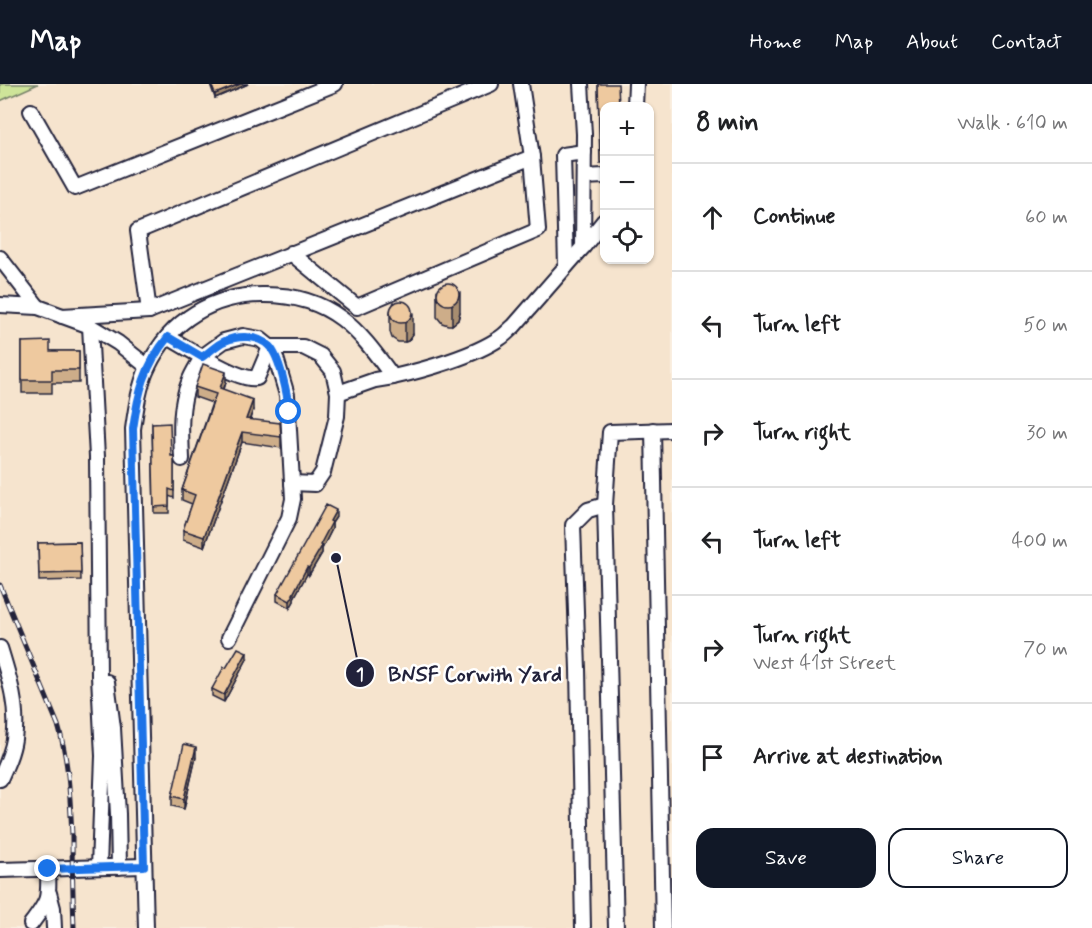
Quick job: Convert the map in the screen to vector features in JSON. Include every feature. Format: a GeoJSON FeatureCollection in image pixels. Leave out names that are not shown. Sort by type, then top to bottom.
{"type":"FeatureCollection","features":[{"type":"Feature","properties":{"kind":"street"},"geometry":{"type":"LineString","coordinates":[[31,111],[75,188],[334,84]]}},
{"type":"Feature","properties":{"kind":"street"},"geometry":{"type":"LineString","coordinates":[[149,311],[138,231],[491,84]]}},
{"type":"Feature","properties":{"kind":"street"},"geometry":{"type":"LineString","coordinates":[[291,253],[357,307],[538,230],[532,157],[521,84]]}},
{"type":"Feature","properties":{"kind":"street"},"geometry":{"type":"LineString","coordinates":[[581,84],[584,134],[583,247]]}},
{"type":"Feature","properties":{"kind":"street"},"geometry":{"type":"LineString","coordinates":[[635,102],[636,84]]}},
{"type":"Feature","properties":{"kind":"street"},"geometry":{"type":"LineString","coordinates":[[566,266],[563,155],[584,153]]}},
{"type":"Feature","properties":{"kind":"street"},"geometry":{"type":"LineString","coordinates":[[62,316],[149,311],[532,157]]}},
{"type":"Feature","properties":{"kind":"street"},"geometry":{"type":"LineString","coordinates":[[584,177],[600,176]]}},
{"type":"Feature","properties":{"kind":"street"},"geometry":{"type":"LineString","coordinates":[[338,393],[375,380],[441,363],[480,349],[501,338],[600,226]]}},
{"type":"Feature","properties":{"kind":"street"},"geometry":{"type":"LineString","coordinates":[[0,258],[38,308]]}},
{"type":"Feature","properties":{"kind":"street"},"geometry":{"type":"LineString","coordinates":[[146,928],[133,429],[141,387],[148,367],[157,350],[181,323],[210,304],[225,299],[277,295],[309,302],[341,318],[367,344],[393,377]]}},
{"type":"Feature","properties":{"kind":"street"},"geometry":{"type":"LineString","coordinates":[[0,305],[38,308],[90,326],[118,343],[148,367]]}},
{"type":"Feature","properties":{"kind":"street"},"geometry":{"type":"LineString","coordinates":[[90,326],[97,457],[99,651],[103,756],[99,867]]}},
{"type":"Feature","properties":{"kind":"street"},"geometry":{"type":"LineString","coordinates":[[182,459],[180,423],[184,397],[189,381],[202,357],[224,341],[243,336],[260,339],[270,346],[287,395],[293,499],[289,518],[229,638]]}},
{"type":"Feature","properties":{"kind":"street"},"geometry":{"type":"LineString","coordinates":[[168,337],[229,371],[252,379],[257,378],[270,346]]}},
{"type":"Feature","properties":{"kind":"street"},"geometry":{"type":"LineString","coordinates":[[270,346],[303,347],[321,356],[333,371],[338,393],[337,416],[323,472],[315,484],[292,483]]}},
{"type":"Feature","properties":{"kind":"street"},"geometry":{"type":"LineString","coordinates":[[653,430],[663,928]]}},
{"type":"Feature","properties":{"kind":"street"},"geometry":{"type":"LineString","coordinates":[[616,928],[605,505],[610,432],[672,430]]}},
{"type":"Feature","properties":{"kind":"street"},"geometry":{"type":"LineString","coordinates":[[583,928],[573,525],[588,510],[605,505]]}},
{"type":"Feature","properties":{"kind":"street"},"geometry":{"type":"LineString","coordinates":[[0,648],[14,702],[16,722],[14,741],[0,779]]}},
{"type":"Feature","properties":{"kind":"street"},"geometry":{"type":"LineString","coordinates":[[99,651],[106,674],[113,728],[119,867]]}},
{"type":"Feature","properties":{"kind":"street"},"geometry":{"type":"LineString","coordinates":[[0,870],[144,866]]}},
{"type":"Feature","properties":{"kind":"street"},"geometry":{"type":"LineString","coordinates":[[48,869],[54,928]]}},
{"type":"Feature","properties":{"kind":"street"},"geometry":{"type":"LineString","coordinates":[[29,927],[46,902],[49,893]]}},
{"type":"Feature","properties":{"kind":"shaded area"},"geometry":{"type":"Polygon","coordinates":[[[39,84],[672,84],[672,928],[0,928],[0,101],[39,84]]]}},
{"type":"Feature","properties":{"kind":"green space"},"geometry":{"type":"Polygon","coordinates":[[[0,84],[38,84],[0,101],[0,84]]]}},
{"type":"Feature","properties":{"kind":"building"},"geometry":{"type":"Polygon","coordinates":[[[211,84],[240,84],[215,94],[211,84]]]}},
{"type":"Feature","properties":{"kind":"building"},"geometry":{"type":"Polygon","coordinates":[[[598,84],[618,84],[619,102],[600,102],[600,150],[598,84]]]}},
{"type":"Feature","properties":{"kind":"building"},"geometry":{"type":"Polygon","coordinates":[[[444,283],[452,283],[459,290],[459,298],[452,305],[444,305],[437,298],[437,290],[444,283]]]}},
{"type":"Feature","properties":{"kind":"building"},"geometry":{"type":"Polygon","coordinates":[[[397,301],[405,301],[412,308],[412,316],[405,323],[397,323],[390,316],[390,308],[397,301]]]}},
{"type":"Feature","properties":{"kind":"building"},"geometry":{"type":"Polygon","coordinates":[[[50,341],[50,351],[79,351],[79,370],[52,370],[52,380],[22,380],[22,342],[50,341]]]}},
{"type":"Feature","properties":{"kind":"building"},"geometry":{"type":"Polygon","coordinates":[[[203,364],[226,372],[220,388],[253,400],[246,419],[280,423],[281,437],[242,432],[204,537],[183,530],[195,495],[182,490],[216,394],[195,387],[203,364]]]}},
{"type":"Feature","properties":{"kind":"building"},"geometry":{"type":"Polygon","coordinates":[[[170,423],[171,456],[174,456],[174,491],[169,489],[169,506],[154,507],[152,424],[170,423]]]}},
{"type":"Feature","properties":{"kind":"building"},"geometry":{"type":"Polygon","coordinates":[[[326,505],[336,510],[330,521],[332,522],[320,545],[322,546],[309,568],[307,567],[290,601],[277,594],[326,505]]]}},
{"type":"Feature","properties":{"kind":"building"},"geometry":{"type":"Polygon","coordinates":[[[80,542],[81,573],[39,574],[38,543],[80,542]]]}},
{"type":"Feature","properties":{"kind":"building"},"geometry":{"type":"Polygon","coordinates":[[[238,648],[247,652],[224,695],[212,689],[238,648]]]}},
{"type":"Feature","properties":{"kind":"building"},"geometry":{"type":"Polygon","coordinates":[[[184,744],[196,747],[184,799],[172,796],[184,744]]]}},
{"type":"Feature","properties":{"kind":"railway"},"geometry":{"type":"LineString","coordinates":[[0,585],[62,739],[71,807],[74,928]]}},
{"type":"Feature","properties":{"kind":"place","name":"BNSF Corwith Yard"},"geometry":{"type":"Point","coordinates":[336,558]}},
{"type":"Feature","properties":{"kind":"route"},"geometry":{"type":"LineString","coordinates":[[48,869],[144,866],[133,429],[141,387],[148,367],[157,350],[168,337],[202,357],[224,341],[243,336],[260,339],[270,346],[276,358],[287,395],[289,412]]}}]}
